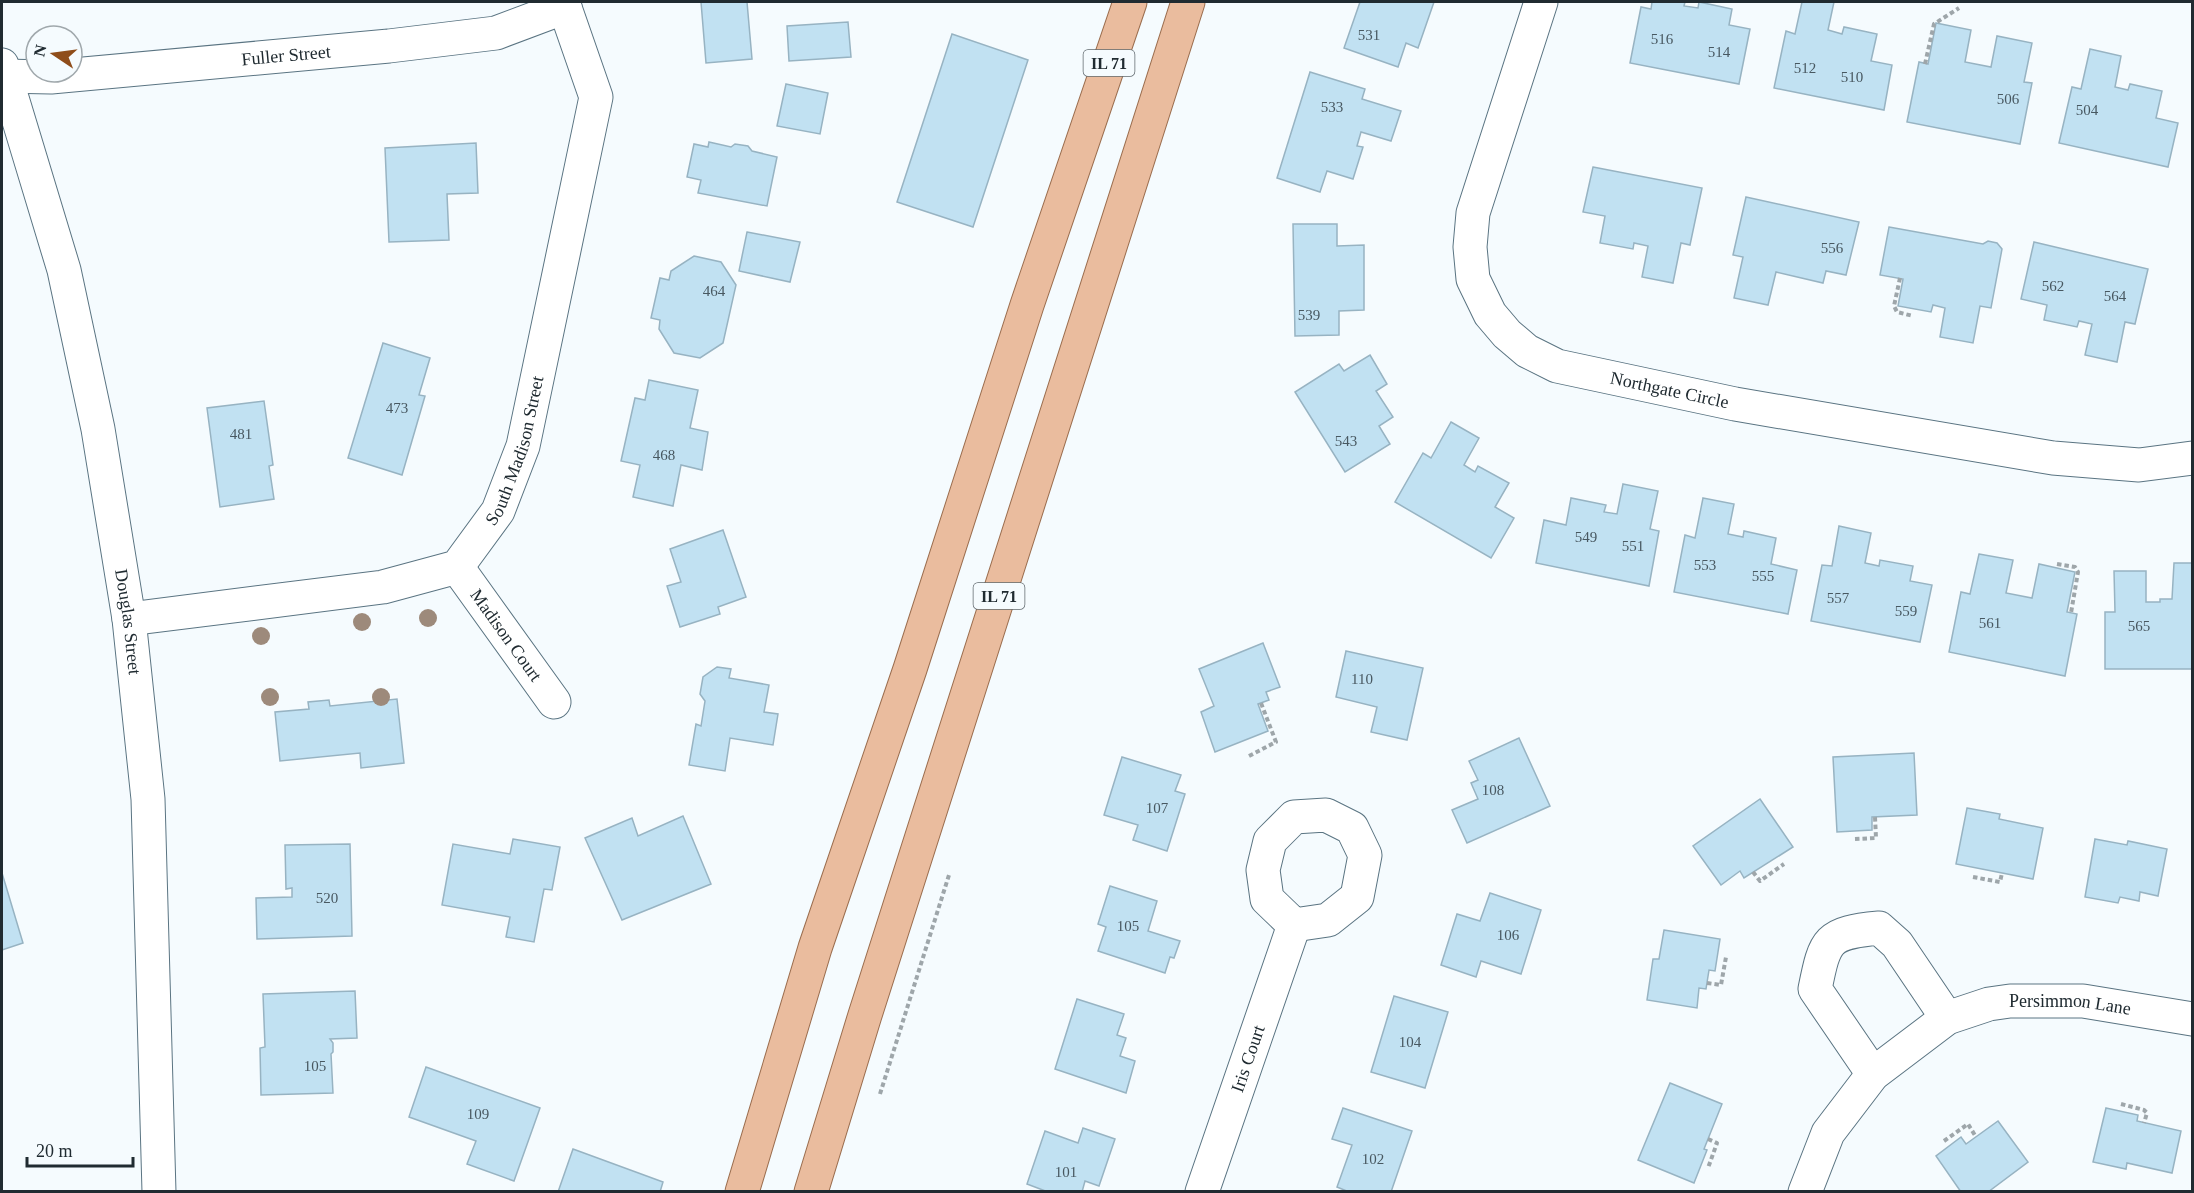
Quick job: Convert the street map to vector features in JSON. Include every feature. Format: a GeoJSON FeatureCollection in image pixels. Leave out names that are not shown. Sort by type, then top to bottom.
{"type":"FeatureCollection","features":[{"type":"Feature","properties":{"kind":"main road","name":"IL 71"},"geometry":{"type":"LineString","coordinates":[[742,1191],[815,948],[914,658],[1027,305],[1130,2]]}},
{"type":"Feature","properties":{"kind":"main road","name":"IL 71"},"geometry":{"type":"LineString","coordinates":[[812,1191],[865,1015],[1188,2]]}},
{"type":"Feature","properties":{"kind":"street","name":"Northgate Circle"},"geometry":{"type":"LineString","coordinates":[[1540,2],[1473,213],[1470,247],[1473,279],[1485,306],[1507,334],[1527,351],[1557,366],[1724,402],[2053,458],[2139,465],[2193,458]]}},
{"type":"Feature","properties":{"kind":"street","name":"Fuller Street"},"geometry":{"type":"LineString","coordinates":[[3,73],[51,77],[484,35],[496,33],[564,4]]}},
{"type":"Feature","properties":{"kind":"street","name":"South Madison Street"},"geometry":{"type":"LineString","coordinates":[[457,567],[498,511],[523,446],[596,97],[564,4]]}},
{"type":"Feature","properties":{"kind":"street","name":"Douglas Street"},"geometry":{"type":"LineString","coordinates":[[3,73],[64,270],[98,429],[129,619],[148,799],[159,1191]]}},
{"type":"Feature","properties":{"kind":"street"},"geometry":{"type":"LineString","coordinates":[[129,619],[383,587],[457,567]]}},
{"type":"Feature","properties":{"kind":"street","name":"Madison Court"},"geometry":{"type":"LineString","coordinates":[[457,567],[554,702]]}},
{"type":"Feature","properties":{"kind":"street","name":"Iris Court"},"geometry":{"type":"LineString","coordinates":[[1202,1191],[1294,925]]}},
{"type":"Feature","properties":{"kind":"street"},"geometry":{"type":"LineString","coordinates":[[1873,1074],[1815,989],[1822,953],[1836,937],[1854,931],[1879,928],[1897,944],[1947,1018]]}},
{"type":"Feature","properties":{"kind":"street","name":"Persimmon Lane"},"geometry":{"type":"LineString","coordinates":[[1805,1191],[1828,1133],[1873,1074],[1947,1018],[1989,1004],[2010,1001],[2084,1001],[2193,1019]]}},
{"type":"Feature","properties":{"kind":"path"},"geometry":{"type":"LineString","coordinates":[[1925,64],[1934,24],[1959,8]]}},
{"type":"Feature","properties":{"kind":"path"},"geometry":{"type":"LineString","coordinates":[[1900,278],[1894,306],[1897,312],[1913,316]]}},
{"type":"Feature","properties":{"kind":"path"},"geometry":{"type":"LineString","coordinates":[[2057,564],[2075,567],[2078,572],[2071,612]]}},
{"type":"Feature","properties":{"kind":"path"},"geometry":{"type":"LineString","coordinates":[[1249,756],[1276,741],[1261,703]]}},
{"type":"Feature","properties":{"kind":"path"},"geometry":{"type":"LineString","coordinates":[[1855,839],[1876,837],[1875,817]]}},
{"type":"Feature","properties":{"kind":"path"},"geometry":{"type":"LineString","coordinates":[[1753,872],[1760,881],[1784,864]]}},
{"type":"Feature","properties":{"kind":"path"},"geometry":{"type":"LineString","coordinates":[[1973,877],[2000,882],[2002,873]]}},
{"type":"Feature","properties":{"kind":"path"},"geometry":{"type":"LineString","coordinates":[[1707,983],[1721,985],[1726,957]]}},
{"type":"Feature","properties":{"kind":"path"},"geometry":{"type":"LineString","coordinates":[[2121,1104],[2144,1110],[2147,1113],[2144,1123]]}},
{"type":"Feature","properties":{"kind":"path"},"geometry":{"type":"LineString","coordinates":[[1944,1141],[1968,1125],[1976,1137]]}},
{"type":"Feature","properties":{"kind":"path"},"geometry":{"type":"LineString","coordinates":[[1708,1139],[1717,1143],[1708,1168]]}},
{"type":"Feature","properties":{"kind":"building"},"geometry":{"type":"Polygon","coordinates":[[[701,2],[747,2],[752,59],[706,63],[701,2]]]}},
{"type":"Feature","properties":{"kind":"building"},"geometry":{"type":"Polygon","coordinates":[[[1360,2],[1434,2],[1418,48],[1406,43],[1398,67],[1344,48],[1360,2]]]}},
{"type":"Feature","properties":{"kind":"building"},"geometry":{"type":"Polygon","coordinates":[[[1652,2],[1685,2],[1684,6],[1698,8],[1699,2],[1732,9],[1729,25],[1750,29],[1739,84],[1630,63],[1641,7],[1651,9],[1652,2]]]}},
{"type":"Feature","properties":{"kind":"building"},"geometry":{"type":"Polygon","coordinates":[[[1802,2],[1834,2],[1828,30],[1842,34],[1844,27],[1877,34],[1871,61],[1892,65],[1884,110],[1774,88],[1786,31],[1795,34],[1802,2]]]}},
{"type":"Feature","properties":{"kind":"building"},"geometry":{"type":"Polygon","coordinates":[[[848,22],[851,57],[789,61],[787,26],[848,22]]]}},
{"type":"Feature","properties":{"kind":"building"},"geometry":{"type":"Polygon","coordinates":[[[1936,23],[1971,30],[1965,62],[1991,67],[1997,36],[2032,43],[2024,82],[2032,83],[2020,144],[1907,122],[1919,62],[1928,64],[1936,23]]]}},
{"type":"Feature","properties":{"kind":"building"},"geometry":{"type":"Polygon","coordinates":[[[952,34],[1028,60],[973,227],[897,202],[952,34]]]}},
{"type":"Feature","properties":{"kind":"building"},"geometry":{"type":"Polygon","coordinates":[[[2090,49],[2121,56],[2115,87],[2128,90],[2130,84],[2162,91],[2156,118],[2178,123],[2168,167],[2059,143],[2072,87],[2081,89],[2090,49]]]}},
{"type":"Feature","properties":{"kind":"building"},"geometry":{"type":"Polygon","coordinates":[[[1310,72],[1365,89],[1362,99],[1401,111],[1391,141],[1361,132],[1357,146],[1363,147],[1353,179],[1327,171],[1320,192],[1277,178],[1310,72]]]}},
{"type":"Feature","properties":{"kind":"building"},"geometry":{"type":"Polygon","coordinates":[[[786,84],[828,93],[820,134],[777,126],[786,84]]]}},
{"type":"Feature","properties":{"kind":"building"},"geometry":{"type":"Polygon","coordinates":[[[709,142],[731,147],[735,144],[748,146],[752,151],[777,157],[767,206],[698,193],[701,180],[687,177],[694,144],[708,147],[709,142]]]}},
{"type":"Feature","properties":{"kind":"building"},"geometry":{"type":"Polygon","coordinates":[[[476,143],[478,193],[447,194],[449,240],[389,242],[385,148],[476,143]]]}},
{"type":"Feature","properties":{"kind":"building"},"geometry":{"type":"Polygon","coordinates":[[[1593,167],[1702,188],[1690,245],[1681,243],[1673,283],[1642,277],[1648,246],[1634,243],[1633,249],[1600,243],[1605,216],[1583,212],[1593,167]]]}},
{"type":"Feature","properties":{"kind":"building"},"geometry":{"type":"Polygon","coordinates":[[[1746,197],[1859,222],[1846,275],[1826,271],[1823,283],[1776,272],[1768,305],[1734,298],[1743,257],[1733,255],[1746,197]]]}},
{"type":"Feature","properties":{"kind":"building"},"geometry":{"type":"Polygon","coordinates":[[[1293,224],[1337,224],[1337,246],[1364,245],[1364,310],[1339,311],[1339,335],[1295,336],[1293,224]]]}},
{"type":"Feature","properties":{"kind":"building"},"geometry":{"type":"Polygon","coordinates":[[[1889,227],[1983,244],[1988,241],[1997,243],[2002,249],[1991,308],[1980,306],[1973,343],[1940,337],[1945,308],[1933,305],[1931,312],[1898,306],[1903,279],[1880,275],[1889,227]]]}},
{"type":"Feature","properties":{"kind":"building"},"geometry":{"type":"Polygon","coordinates":[[[747,232],[800,242],[790,282],[739,271],[747,232]]]}},
{"type":"Feature","properties":{"kind":"building"},"geometry":{"type":"Polygon","coordinates":[[[2034,242],[2148,269],[2135,324],[2125,322],[2117,362],[2085,355],[2092,324],[2079,321],[2077,327],[2044,320],[2047,305],[2021,299],[2034,242]]]}},
{"type":"Feature","properties":{"kind":"building"},"geometry":{"type":"Polygon","coordinates":[[[694,256],[721,262],[736,285],[723,343],[700,358],[674,353],[659,329],[660,320],[651,318],[660,278],[669,280],[671,271],[694,256]]]}},
{"type":"Feature","properties":{"kind":"building"},"geometry":{"type":"Polygon","coordinates":[[[383,343],[430,358],[419,395],[425,396],[402,475],[348,458],[383,343]]]}},
{"type":"Feature","properties":{"kind":"building"},"geometry":{"type":"Polygon","coordinates":[[[1370,355],[1387,384],[1376,391],[1393,417],[1379,426],[1390,444],[1345,472],[1295,392],[1339,364],[1344,371],[1370,355]]]}},
{"type":"Feature","properties":{"kind":"building"},"geometry":{"type":"Polygon","coordinates":[[[649,380],[698,390],[690,428],[708,432],[702,470],[681,465],[673,506],[633,497],[640,465],[621,461],[635,398],[645,400],[649,380]]]}},
{"type":"Feature","properties":{"kind":"building"},"geometry":{"type":"Polygon","coordinates":[[[264,401],[273,465],[269,466],[274,499],[220,507],[207,408],[264,401]]]}},
{"type":"Feature","properties":{"kind":"building"},"geometry":{"type":"Polygon","coordinates":[[[1451,422],[1479,438],[1464,465],[1475,472],[1478,466],[1509,483],[1495,507],[1514,518],[1491,558],[1395,502],[1423,453],[1431,458],[1451,422]]]}},
{"type":"Feature","properties":{"kind":"building"},"geometry":{"type":"Polygon","coordinates":[[[1623,484],[1658,491],[1650,529],[1659,531],[1649,586],[1536,563],[1544,520],[1566,525],[1571,498],[1606,505],[1604,512],[1617,514],[1623,484]]]}},
{"type":"Feature","properties":{"kind":"building"},"geometry":{"type":"Polygon","coordinates":[[[1703,498],[1734,504],[1728,534],[1743,537],[1744,531],[1776,538],[1771,564],[1797,570],[1788,614],[1674,592],[1685,535],[1695,538],[1703,498]]]}},
{"type":"Feature","properties":{"kind":"building"},"geometry":{"type":"Polygon","coordinates":[[[1839,526],[1871,533],[1865,563],[1879,566],[1880,560],[1913,566],[1910,581],[1932,585],[1920,642],[1811,621],[1822,565],[1832,566],[1839,526]]]}},
{"type":"Feature","properties":{"kind":"building"},"geometry":{"type":"Polygon","coordinates":[[[723,530],[746,597],[718,607],[720,614],[680,627],[667,586],[681,582],[670,549],[723,530]]]}},
{"type":"Feature","properties":{"kind":"building"},"geometry":{"type":"Polygon","coordinates":[[[1979,554],[2013,560],[2006,593],[2032,598],[2039,564],[2075,572],[2067,612],[2077,614],[2065,676],[1949,652],[1961,592],[1970,594],[1979,554]]]}},
{"type":"Feature","properties":{"kind":"building"},"geometry":{"type":"Polygon","coordinates":[[[2174,563],[2192,563],[2192,669],[2105,669],[2105,612],[2115,612],[2114,571],[2146,571],[2146,602],[2160,602],[2160,599],[2172,599],[2174,563]]]}},
{"type":"Feature","properties":{"kind":"building"},"geometry":{"type":"Polygon","coordinates":[[[1263,643],[1280,687],[1266,692],[1269,700],[1258,704],[1268,731],[1215,752],[1201,712],[1214,706],[1199,669],[1263,643]]]}},
{"type":"Feature","properties":{"kind":"building"},"geometry":{"type":"Polygon","coordinates":[[[1346,651],[1423,668],[1407,740],[1371,732],[1377,707],[1336,697],[1346,651]]]}},
{"type":"Feature","properties":{"kind":"building"},"geometry":{"type":"Polygon","coordinates":[[[717,667],[731,669],[729,678],[769,685],[764,712],[778,714],[773,745],[730,738],[725,771],[689,765],[696,724],[701,726],[705,701],[700,694],[703,677],[717,667]]]}},
{"type":"Feature","properties":{"kind":"building"},"geometry":{"type":"Polygon","coordinates":[[[397,699],[404,763],[361,768],[360,753],[280,761],[275,712],[309,709],[308,702],[329,700],[330,706],[397,699]]]}},
{"type":"Feature","properties":{"kind":"building"},"geometry":{"type":"Polygon","coordinates":[[[1519,738],[1550,806],[1467,843],[1452,810],[1478,799],[1471,783],[1478,780],[1469,761],[1519,738]]]}},
{"type":"Feature","properties":{"kind":"building"},"geometry":{"type":"Polygon","coordinates":[[[1914,753],[1917,815],[1872,817],[1872,830],[1837,832],[1833,757],[1914,753]]]}},
{"type":"Feature","properties":{"kind":"building"},"geometry":{"type":"Polygon","coordinates":[[[1122,757],[1181,775],[1175,791],[1185,794],[1167,851],[1133,840],[1138,825],[1104,815],[1122,757]]]}},
{"type":"Feature","properties":{"kind":"building"},"geometry":{"type":"Polygon","coordinates":[[[1760,799],[1793,847],[1744,878],[1740,871],[1721,885],[1693,846],[1760,799]]]}},
{"type":"Feature","properties":{"kind":"building"},"geometry":{"type":"Polygon","coordinates":[[[1967,808],[2000,814],[1999,819],[2043,828],[2033,879],[1956,864],[1967,808]]]}},
{"type":"Feature","properties":{"kind":"building"},"geometry":{"type":"Polygon","coordinates":[[[683,816],[711,884],[622,920],[585,838],[632,818],[638,836],[683,816]]]}},
{"type":"Feature","properties":{"kind":"building"},"geometry":{"type":"Polygon","coordinates":[[[513,839],[560,847],[552,890],[544,889],[534,942],[506,937],[510,917],[442,905],[453,844],[510,854],[513,839]]]}},
{"type":"Feature","properties":{"kind":"building"},"geometry":{"type":"Polygon","coordinates":[[[2095,839],[2127,845],[2128,841],[2167,849],[2158,896],[2140,892],[2139,901],[2120,897],[2118,903],[2085,897],[2095,839]]]}},
{"type":"Feature","properties":{"kind":"building"},"geometry":{"type":"Polygon","coordinates":[[[350,844],[352,936],[257,939],[256,898],[292,897],[292,888],[286,889],[285,845],[350,844]]]}},
{"type":"Feature","properties":{"kind":"building"},"geometry":{"type":"Polygon","coordinates":[[[2,873],[23,943],[2,950],[2,873]]]}},
{"type":"Feature","properties":{"kind":"building"},"geometry":{"type":"Polygon","coordinates":[[[1110,886],[1157,901],[1148,931],[1180,941],[1174,958],[1170,957],[1165,973],[1098,951],[1106,927],[1098,924],[1110,886]]]}},
{"type":"Feature","properties":{"kind":"building"},"geometry":{"type":"Polygon","coordinates":[[[1490,893],[1541,910],[1521,974],[1481,961],[1476,977],[1441,965],[1457,914],[1480,921],[1490,893]]]}},
{"type":"Feature","properties":{"kind":"building"},"geometry":{"type":"Polygon","coordinates":[[[1664,930],[1720,939],[1715,971],[1709,970],[1706,989],[1699,988],[1697,1008],[1647,1000],[1653,959],[1659,959],[1664,930]]]}},
{"type":"Feature","properties":{"kind":"building"},"geometry":{"type":"Polygon","coordinates":[[[355,991],[357,1038],[330,1039],[333,1043],[331,1054],[333,1093],[261,1095],[260,1048],[265,1047],[263,994],[355,991]]]}},
{"type":"Feature","properties":{"kind":"building"},"geometry":{"type":"Polygon","coordinates":[[[1394,996],[1448,1012],[1425,1088],[1371,1072],[1394,996]]]}},
{"type":"Feature","properties":{"kind":"building"},"geometry":{"type":"Polygon","coordinates":[[[1077,999],[1124,1014],[1117,1035],[1126,1038],[1120,1056],[1135,1061],[1126,1093],[1055,1069],[1077,999]]]}},
{"type":"Feature","properties":{"kind":"building"},"geometry":{"type":"Polygon","coordinates":[[[426,1067],[540,1108],[514,1181],[467,1164],[476,1141],[409,1117],[426,1067]]]}},
{"type":"Feature","properties":{"kind":"building"},"geometry":{"type":"Polygon","coordinates":[[[1670,1083],[1722,1104],[1704,1149],[1707,1150],[1694,1183],[1638,1160],[1670,1083]]]}},
{"type":"Feature","properties":{"kind":"building"},"geometry":{"type":"Polygon","coordinates":[[[1343,1108],[1412,1131],[1391,1192],[1349,1192],[1337,1187],[1352,1145],[1332,1139],[1343,1108]]]}},
{"type":"Feature","properties":{"kind":"building"},"geometry":{"type":"Polygon","coordinates":[[[2106,1108],[2138,1115],[2137,1121],[2181,1131],[2172,1173],[2127,1163],[2126,1169],[2093,1162],[2106,1108]]]}},
{"type":"Feature","properties":{"kind":"building"},"geometry":{"type":"Polygon","coordinates":[[[1998,1121],[2028,1162],[1988,1192],[1961,1192],[1936,1156],[1961,1137],[1966,1144],[1998,1121]]]}},
{"type":"Feature","properties":{"kind":"building"},"geometry":{"type":"Polygon","coordinates":[[[1083,1128],[1115,1139],[1099,1186],[1085,1181],[1082,1192],[1048,1192],[1027,1184],[1045,1131],[1078,1143],[1083,1128]]]}},
{"type":"Feature","properties":{"kind":"building"},"geometry":{"type":"Polygon","coordinates":[[[573,1149],[663,1182],[660,1192],[558,1192],[573,1149]]]}}]}
